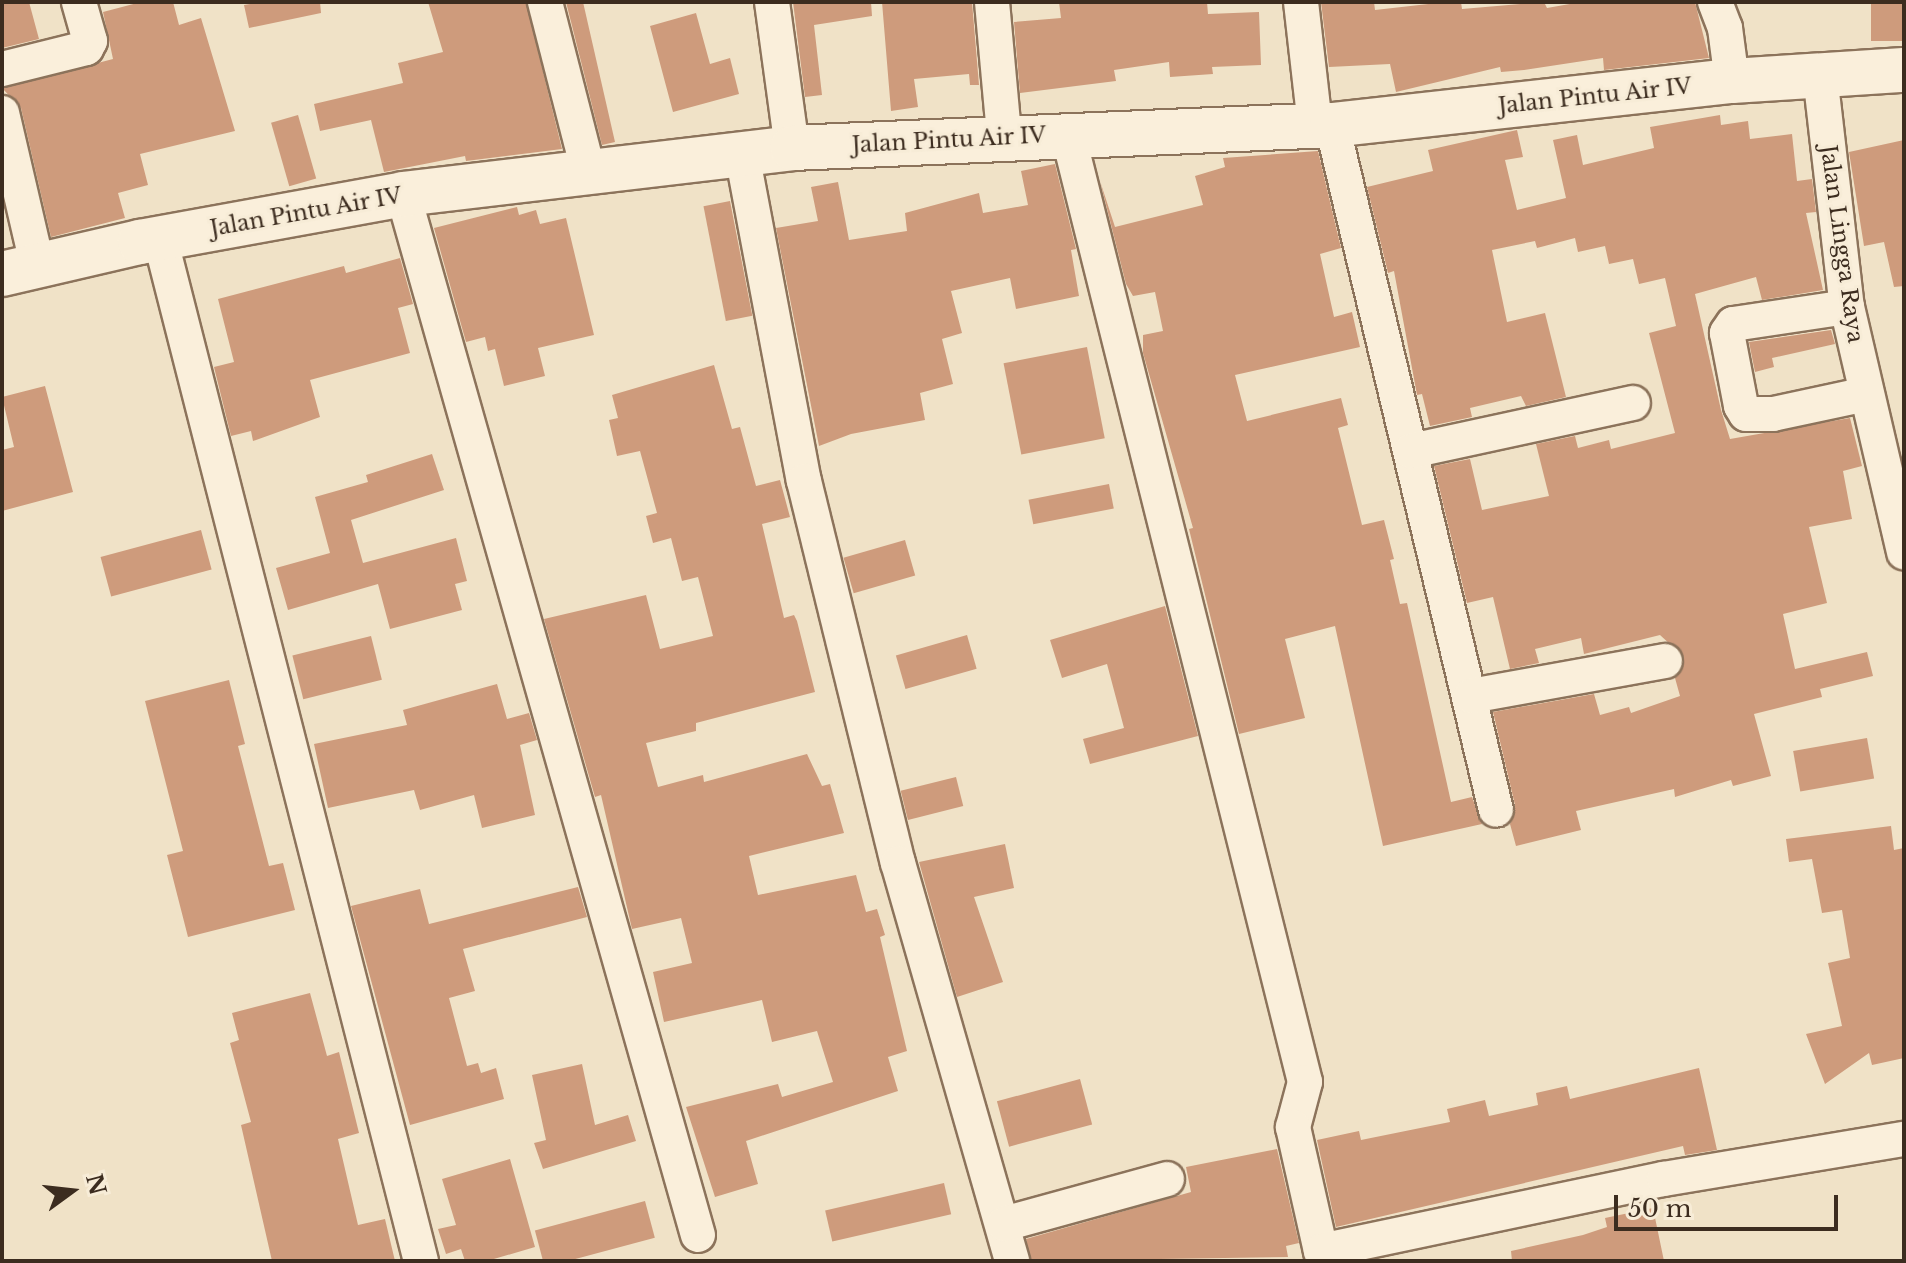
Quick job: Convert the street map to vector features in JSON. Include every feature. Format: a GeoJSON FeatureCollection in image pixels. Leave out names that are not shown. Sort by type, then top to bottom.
{"type":"FeatureCollection","features":[{"type":"Feature","properties":{"kind":"main road","name":"Jalan Pintu Air IV"},"geometry":{"type":"LineString","coordinates":[[19,269],[160,238],[403,194],[792,148],[1004,135],[1324,125],[1732,81],[1904,70]]}},
{"type":"Feature","properties":{"kind":"street"},"geometry":{"type":"LineString","coordinates":[[2,69],[86,48],[90,41],[79,2]]}},
{"type":"Feature","properties":{"kind":"street"},"geometry":{"type":"LineString","coordinates":[[545,2],[589,173]]}},
{"type":"Feature","properties":{"kind":"street"},"geometry":{"type":"LineString","coordinates":[[772,2],[792,148]]}},
{"type":"Feature","properties":{"kind":"street"},"geometry":{"type":"LineString","coordinates":[[992,2],[1004,135]]}},
{"type":"Feature","properties":{"kind":"street"},"geometry":{"type":"LineString","coordinates":[[1301,2],[1324,125],[1411,451],[1496,810]]}},
{"type":"Feature","properties":{"kind":"street"},"geometry":{"type":"LineString","coordinates":[[1715,2],[1725,28],[1732,81]]}},
{"type":"Feature","properties":{"kind":"street","name":"Jalan Lingga Raya"},"geometry":{"type":"LineString","coordinates":[[1820,75],[1847,307],[1904,552]]}},
{"type":"Feature","properties":{"kind":"street"},"geometry":{"type":"LineString","coordinates":[[2,113],[19,269]]}},
{"type":"Feature","properties":{"kind":"street"},"geometry":{"type":"LineString","coordinates":[[1068,134],[1305,1082],[1293,1127],[1322,1256],[1664,1179],[1904,1139]]}},
{"type":"Feature","properties":{"kind":"street"},"geometry":{"type":"LineString","coordinates":[[742,154],[804,481],[841,634],[898,863],[1004,1224],[1012,1261]]}},
{"type":"Feature","properties":{"kind":"street"},"geometry":{"type":"LineString","coordinates":[[403,194],[698,1235]]}},
{"type":"Feature","properties":{"kind":"street"},"geometry":{"type":"LineString","coordinates":[[160,238],[421,1261]]}},
{"type":"Feature","properties":{"kind":"street"},"geometry":{"type":"LineString","coordinates":[[1847,307],[1733,324],[1727,333],[1741,406],[1746,414],[1773,414],[1866,394]]}},
{"type":"Feature","properties":{"kind":"street"},"geometry":{"type":"LineString","coordinates":[[1411,451],[1633,403]]}},
{"type":"Feature","properties":{"kind":"street"},"geometry":{"type":"LineString","coordinates":[[1471,696],[1665,661]]}},
{"type":"Feature","properties":{"kind":"street"},"geometry":{"type":"LineString","coordinates":[[1004,1224],[1167,1179]]}},
{"type":"Feature","properties":{"kind":"building"},"geometry":{"type":"Polygon","coordinates":[[[2,2],[29,2],[39,39],[2,48],[2,2]]]}},
{"type":"Feature","properties":{"kind":"building"},"geometry":{"type":"Polygon","coordinates":[[[141,2],[173,2],[179,25],[201,18],[235,131],[140,154],[148,185],[118,193],[125,218],[51,237],[21,108],[2,88],[113,59],[103,12],[141,2]]]}},
{"type":"Feature","properties":{"kind":"building"},"geometry":{"type":"Polygon","coordinates":[[[320,2],[321,13],[249,28],[244,5],[320,2]]]}},
{"type":"Feature","properties":{"kind":"building"},"geometry":{"type":"Polygon","coordinates":[[[428,2],[526,2],[562,149],[466,161],[465,156],[384,172],[371,120],[320,131],[314,104],[403,83],[398,63],[443,52],[428,2]]]}},
{"type":"Feature","properties":{"kind":"building"},"geometry":{"type":"Polygon","coordinates":[[[566,2],[583,2],[615,142],[602,145],[566,2]]]}},
{"type":"Feature","properties":{"kind":"building"},"geometry":{"type":"Polygon","coordinates":[[[793,2],[871,2],[872,16],[814,25],[822,95],[805,97],[793,2]]]}},
{"type":"Feature","properties":{"kind":"building"},"geometry":{"type":"Polygon","coordinates":[[[882,2],[972,2],[979,85],[970,85],[969,74],[914,79],[918,107],[891,111],[882,2]]]}},
{"type":"Feature","properties":{"kind":"building"},"geometry":{"type":"Polygon","coordinates":[[[1059,2],[1207,2],[1208,14],[1259,12],[1261,65],[1212,67],[1213,74],[1170,77],[1169,62],[1114,70],[1116,81],[1020,93],[1014,22],[1061,18],[1059,2]]]}},
{"type":"Feature","properties":{"kind":"building"},"geometry":{"type":"Polygon","coordinates":[[[1321,2],[1374,2],[1375,10],[1446,2],[1461,2],[1462,9],[1544,2],[1547,8],[1581,2],[1695,2],[1709,58],[1604,70],[1603,58],[1524,70],[1501,72],[1500,67],[1396,92],[1390,64],[1329,67],[1321,2]]]}},
{"type":"Feature","properties":{"kind":"building"},"geometry":{"type":"Polygon","coordinates":[[[1871,2],[1904,2],[1904,41],[1871,41],[1871,2]]]}},
{"type":"Feature","properties":{"kind":"building"},"geometry":{"type":"Polygon","coordinates":[[[696,13],[710,64],[730,58],[739,94],[673,112],[650,26],[696,13]]]}},
{"type":"Feature","properties":{"kind":"building"},"geometry":{"type":"Polygon","coordinates":[[[298,115],[316,178],[289,186],[271,123],[298,115]]]}},
{"type":"Feature","properties":{"kind":"building"},"geometry":{"type":"Polygon","coordinates":[[[1720,115],[1721,125],[1748,121],[1750,139],[1792,134],[1797,181],[1812,179],[1816,212],[1806,213],[1823,290],[1762,300],[1756,277],[1695,294],[1721,410],[1730,439],[1850,418],[1862,466],[1843,471],[1852,519],[1809,527],[1827,603],[1783,614],[1795,669],[1867,652],[1873,676],[1820,689],[1822,697],[1754,714],[1771,776],[1733,786],[1731,780],[1675,797],[1674,789],[1576,811],[1581,830],[1516,846],[1510,824],[1515,805],[1493,712],[1594,694],[1600,715],[1629,707],[1631,713],[1680,696],[1675,678],[1684,657],[1660,635],[1584,654],[1581,638],[1535,649],[1539,663],[1510,669],[1493,597],[1467,603],[1434,466],[1470,459],[1482,510],[1549,496],[1536,444],[1575,436],[1578,448],[1609,440],[1611,449],[1675,433],[1649,333],[1676,326],[1665,278],[1639,284],[1633,259],[1609,264],[1605,246],[1578,252],[1575,238],[1537,248],[1535,241],[1492,250],[1507,322],[1545,313],[1566,397],[1526,406],[1521,396],[1470,408],[1472,417],[1430,426],[1422,394],[1417,395],[1394,271],[1388,273],[1367,187],[1433,171],[1428,150],[1517,130],[1523,157],[1505,160],[1517,210],[1566,198],[1553,140],[1577,135],[1583,165],[1654,148],[1650,127],[1720,115]]]}},
{"type":"Feature","properties":{"kind":"building"},"geometry":{"type":"Polygon","coordinates":[[[1904,140],[1904,286],[1894,287],[1884,242],[1864,246],[1849,152],[1904,140]]]}},
{"type":"Feature","properties":{"kind":"building"},"geometry":{"type":"Polygon","coordinates":[[[1318,151],[1341,248],[1320,254],[1334,317],[1352,312],[1360,347],[1235,375],[1247,421],[1341,398],[1348,425],[1338,428],[1362,525],[1384,520],[1394,559],[1390,560],[1400,604],[1407,603],[1451,802],[1472,797],[1482,824],[1383,846],[1335,626],[1285,639],[1305,718],[1239,734],[1189,529],[1193,528],[1143,353],[1143,335],[1163,331],[1155,292],[1133,296],[1126,284],[1100,181],[1115,227],[1203,205],[1195,176],[1225,167],[1223,158],[1318,151]]]}},
{"type":"Feature","properties":{"kind":"building"},"geometry":{"type":"Polygon","coordinates":[[[1055,164],[1076,249],[1071,250],[1079,296],[1016,309],[1010,278],[951,291],[962,333],[942,339],[953,384],[920,393],[925,420],[851,434],[819,446],[776,228],[818,221],[811,187],[838,182],[849,240],[907,231],[905,213],[979,193],[983,213],[1028,205],[1021,171],[1055,164]]]}},
{"type":"Feature","properties":{"kind":"building"},"geometry":{"type":"Polygon","coordinates":[[[730,201],[752,316],[726,321],[703,206],[730,201]]]}},
{"type":"Feature","properties":{"kind":"building"},"geometry":{"type":"Polygon","coordinates":[[[517,207],[519,215],[536,210],[540,224],[566,218],[594,335],[538,348],[545,376],[504,386],[495,349],[488,351],[485,337],[466,342],[434,228],[517,207]]]}},
{"type":"Feature","properties":{"kind":"building"},"geometry":{"type":"Polygon","coordinates":[[[400,258],[413,304],[398,308],[410,353],[310,380],[320,417],[253,441],[251,431],[231,436],[214,367],[234,362],[218,299],[344,266],[346,273],[400,258]]]}},
{"type":"Feature","properties":{"kind":"building"},"geometry":{"type":"Polygon","coordinates":[[[1831,330],[1835,344],[1772,358],[1774,367],[1755,372],[1749,342],[1831,330]]]}},
{"type":"Feature","properties":{"kind":"building"},"geometry":{"type":"Polygon","coordinates":[[[1087,347],[1105,438],[1021,455],[1004,363],[1087,347]]]}},
{"type":"Feature","properties":{"kind":"building"},"geometry":{"type":"Polygon","coordinates":[[[714,365],[732,429],[740,427],[756,486],[780,480],[790,517],[762,524],[784,618],[794,615],[797,621],[815,692],[696,723],[696,731],[646,743],[658,787],[703,775],[704,782],[807,754],[822,786],[830,784],[844,833],[749,856],[758,895],[856,875],[866,912],[877,909],[885,935],[880,937],[907,1051],[888,1057],[898,1091],[746,1141],[758,1184],[715,1197],[686,1107],[778,1084],[782,1097],[833,1082],[817,1031],[772,1042],[762,1000],[664,1022],[653,972],[692,963],[681,918],[632,929],[601,795],[595,797],[544,619],[646,595],[660,649],[713,636],[698,577],[682,581],[671,538],[653,543],[646,516],[657,513],[640,451],[617,456],[609,420],[618,418],[612,395],[714,365]]]}},
{"type":"Feature","properties":{"kind":"building"},"geometry":{"type":"Polygon","coordinates":[[[45,386],[73,492],[2,511],[2,450],[14,447],[2,397],[45,386]]]}},
{"type":"Feature","properties":{"kind":"building"},"geometry":{"type":"Polygon","coordinates":[[[432,454],[444,490],[351,520],[363,563],[456,538],[467,581],[455,584],[462,610],[390,629],[378,584],[288,610],[276,568],[330,553],[315,497],[368,482],[366,475],[432,454]]]}},
{"type":"Feature","properties":{"kind":"building"},"geometry":{"type":"Polygon","coordinates":[[[1109,484],[1114,509],[1033,524],[1029,500],[1109,484]]]}},
{"type":"Feature","properties":{"kind":"building"},"geometry":{"type":"Polygon","coordinates":[[[201,530],[212,570],[111,597],[101,557],[201,530]]]}},
{"type":"Feature","properties":{"kind":"building"},"geometry":{"type":"Polygon","coordinates":[[[905,540],[915,576],[854,593],[843,558],[905,540]]]}},
{"type":"Feature","properties":{"kind":"building"},"geometry":{"type":"Polygon","coordinates":[[[1165,606],[1198,736],[1090,764],[1083,739],[1124,728],[1107,664],[1062,678],[1050,640],[1165,606]]]}},
{"type":"Feature","properties":{"kind":"building"},"geometry":{"type":"Polygon","coordinates":[[[967,635],[977,669],[906,689],[896,655],[967,635]]]}},
{"type":"Feature","properties":{"kind":"building"},"geometry":{"type":"Polygon","coordinates":[[[371,636],[382,680],[303,699],[292,656],[371,636]]]}},
{"type":"Feature","properties":{"kind":"building"},"geometry":{"type":"Polygon","coordinates":[[[229,680],[245,744],[238,746],[269,866],[283,863],[295,910],[188,937],[167,855],[183,851],[145,701],[229,680]]]}},
{"type":"Feature","properties":{"kind":"building"},"geometry":{"type":"Polygon","coordinates":[[[497,684],[507,719],[529,713],[537,740],[520,745],[535,815],[482,828],[474,795],[420,810],[414,790],[328,808],[314,744],[407,725],[403,710],[497,684]]]}},
{"type":"Feature","properties":{"kind":"building"},"geometry":{"type":"Polygon","coordinates":[[[1867,738],[1874,778],[1800,791],[1793,751],[1867,738]]]}},
{"type":"Feature","properties":{"kind":"building"},"geometry":{"type":"Polygon","coordinates":[[[956,777],[963,806],[908,820],[901,791],[956,777]]]}},
{"type":"Feature","properties":{"kind":"building"},"geometry":{"type":"Polygon","coordinates":[[[1891,826],[1894,850],[1904,848],[1904,1058],[1872,1065],[1869,1053],[1825,1084],[1806,1034],[1842,1026],[1828,963],[1850,958],[1842,910],[1822,913],[1812,859],[1789,862],[1786,839],[1891,826]]]}},
{"type":"Feature","properties":{"kind":"building"},"geometry":{"type":"Polygon","coordinates":[[[1005,844],[1014,888],[974,897],[1003,982],[957,997],[919,862],[1005,844]]]}},
{"type":"Feature","properties":{"kind":"building"},"geometry":{"type":"Polygon","coordinates":[[[578,887],[587,917],[463,949],[475,991],[449,998],[467,1066],[478,1063],[481,1073],[496,1068],[504,1099],[410,1125],[351,906],[420,889],[429,924],[578,887]]]}},
{"type":"Feature","properties":{"kind":"building"},"geometry":{"type":"Polygon","coordinates":[[[310,993],[327,1056],[339,1052],[359,1133],[338,1139],[358,1225],[385,1219],[395,1261],[272,1261],[241,1125],[251,1122],[230,1043],[239,1040],[232,1013],[310,993]]]}},
{"type":"Feature","properties":{"kind":"building"},"geometry":{"type":"Polygon","coordinates":[[[582,1064],[595,1125],[628,1115],[636,1141],[543,1169],[534,1143],[546,1140],[532,1075],[582,1064]]]}},
{"type":"Feature","properties":{"kind":"building"},"geometry":{"type":"Polygon","coordinates":[[[1699,1068],[1717,1150],[1685,1155],[1683,1146],[1336,1227],[1317,1140],[1359,1131],[1361,1140],[1450,1122],[1447,1109],[1485,1100],[1489,1116],[1538,1105],[1536,1093],[1567,1086],[1570,1099],[1699,1068]]]}},
{"type":"Feature","properties":{"kind":"building"},"geometry":{"type":"Polygon","coordinates":[[[1080,1079],[1092,1124],[1009,1147],[997,1101],[1080,1079]]]}},
{"type":"Feature","properties":{"kind":"building"},"geometry":{"type":"Polygon","coordinates":[[[1277,1149],[1299,1243],[1286,1246],[1288,1257],[1031,1261],[1026,1239],[1191,1192],[1186,1167],[1277,1149]]]}},
{"type":"Feature","properties":{"kind":"building"},"geometry":{"type":"Polygon","coordinates":[[[510,1159],[535,1247],[487,1261],[465,1261],[461,1249],[446,1254],[438,1229],[456,1225],[442,1179],[510,1159]]]}},
{"type":"Feature","properties":{"kind":"building"},"geometry":{"type":"Polygon","coordinates":[[[944,1183],[951,1214],[832,1242],[825,1210],[944,1183]]]}},
{"type":"Feature","properties":{"kind":"building"},"geometry":{"type":"Polygon","coordinates":[[[645,1201],[655,1238],[568,1261],[543,1261],[535,1231],[645,1201]]]}},
{"type":"Feature","properties":{"kind":"building"},"geometry":{"type":"Polygon","coordinates":[[[1653,1208],[1664,1261],[1512,1261],[1511,1251],[1583,1235],[1607,1227],[1605,1218],[1653,1208]]]}}]}
